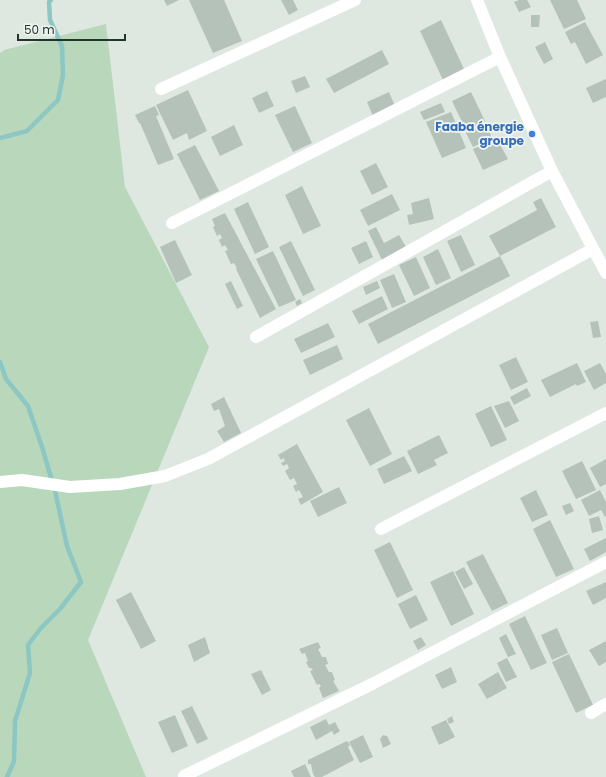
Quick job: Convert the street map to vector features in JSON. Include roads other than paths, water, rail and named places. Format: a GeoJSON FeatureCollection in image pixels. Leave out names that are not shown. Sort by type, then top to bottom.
{"type":"FeatureCollection","features":[{"type":"Feature","properties":{"kind":"street"},"geometry":{"type":"LineString","coordinates":[[161,89],[355,0]]}},
{"type":"Feature","properties":{"kind":"street"},"geometry":{"type":"LineString","coordinates":[[477,0],[500,57],[552,171],[593,249],[603,260],[606,273]]}},
{"type":"Feature","properties":{"kind":"street"},"geometry":{"type":"LineString","coordinates":[[172,223],[500,57]]}},
{"type":"Feature","properties":{"kind":"street"},"geometry":{"type":"LineString","coordinates":[[256,337],[552,171]]}},
{"type":"Feature","properties":{"kind":"street"},"geometry":{"type":"LineString","coordinates":[[0,482],[22,480],[70,487],[120,484],[165,476],[208,459],[593,249]]}},
{"type":"Feature","properties":{"kind":"street"},"geometry":{"type":"LineString","coordinates":[[381,529],[606,412]]}},
{"type":"Feature","properties":{"kind":"street"},"geometry":{"type":"LineString","coordinates":[[184,776],[365,687],[606,562]]}},
{"type":"Feature","properties":{"kind":"street"},"geometry":{"type":"LineString","coordinates":[[591,713],[606,704]]}},
{"type":"Feature","properties":{"kind":"waterway"},"geometry":{"type":"LineString","coordinates":[[0,138],[27,131],[58,100],[63,75],[62,46],[50,20],[49,2],[51,0]]}},
{"type":"Feature","properties":{"kind":"waterway"},"geometry":{"type":"LineString","coordinates":[[0,362],[6,379],[28,406],[55,491],[67,546],[81,582],[60,609],[41,628],[28,645],[30,673],[15,721],[14,761],[7,777]]}},
{"type":"Feature","properties":{"kind":"place","name":"Faaba énergie groupe"},"geometry":{"type":"Point","coordinates":[532,134]}}]}
